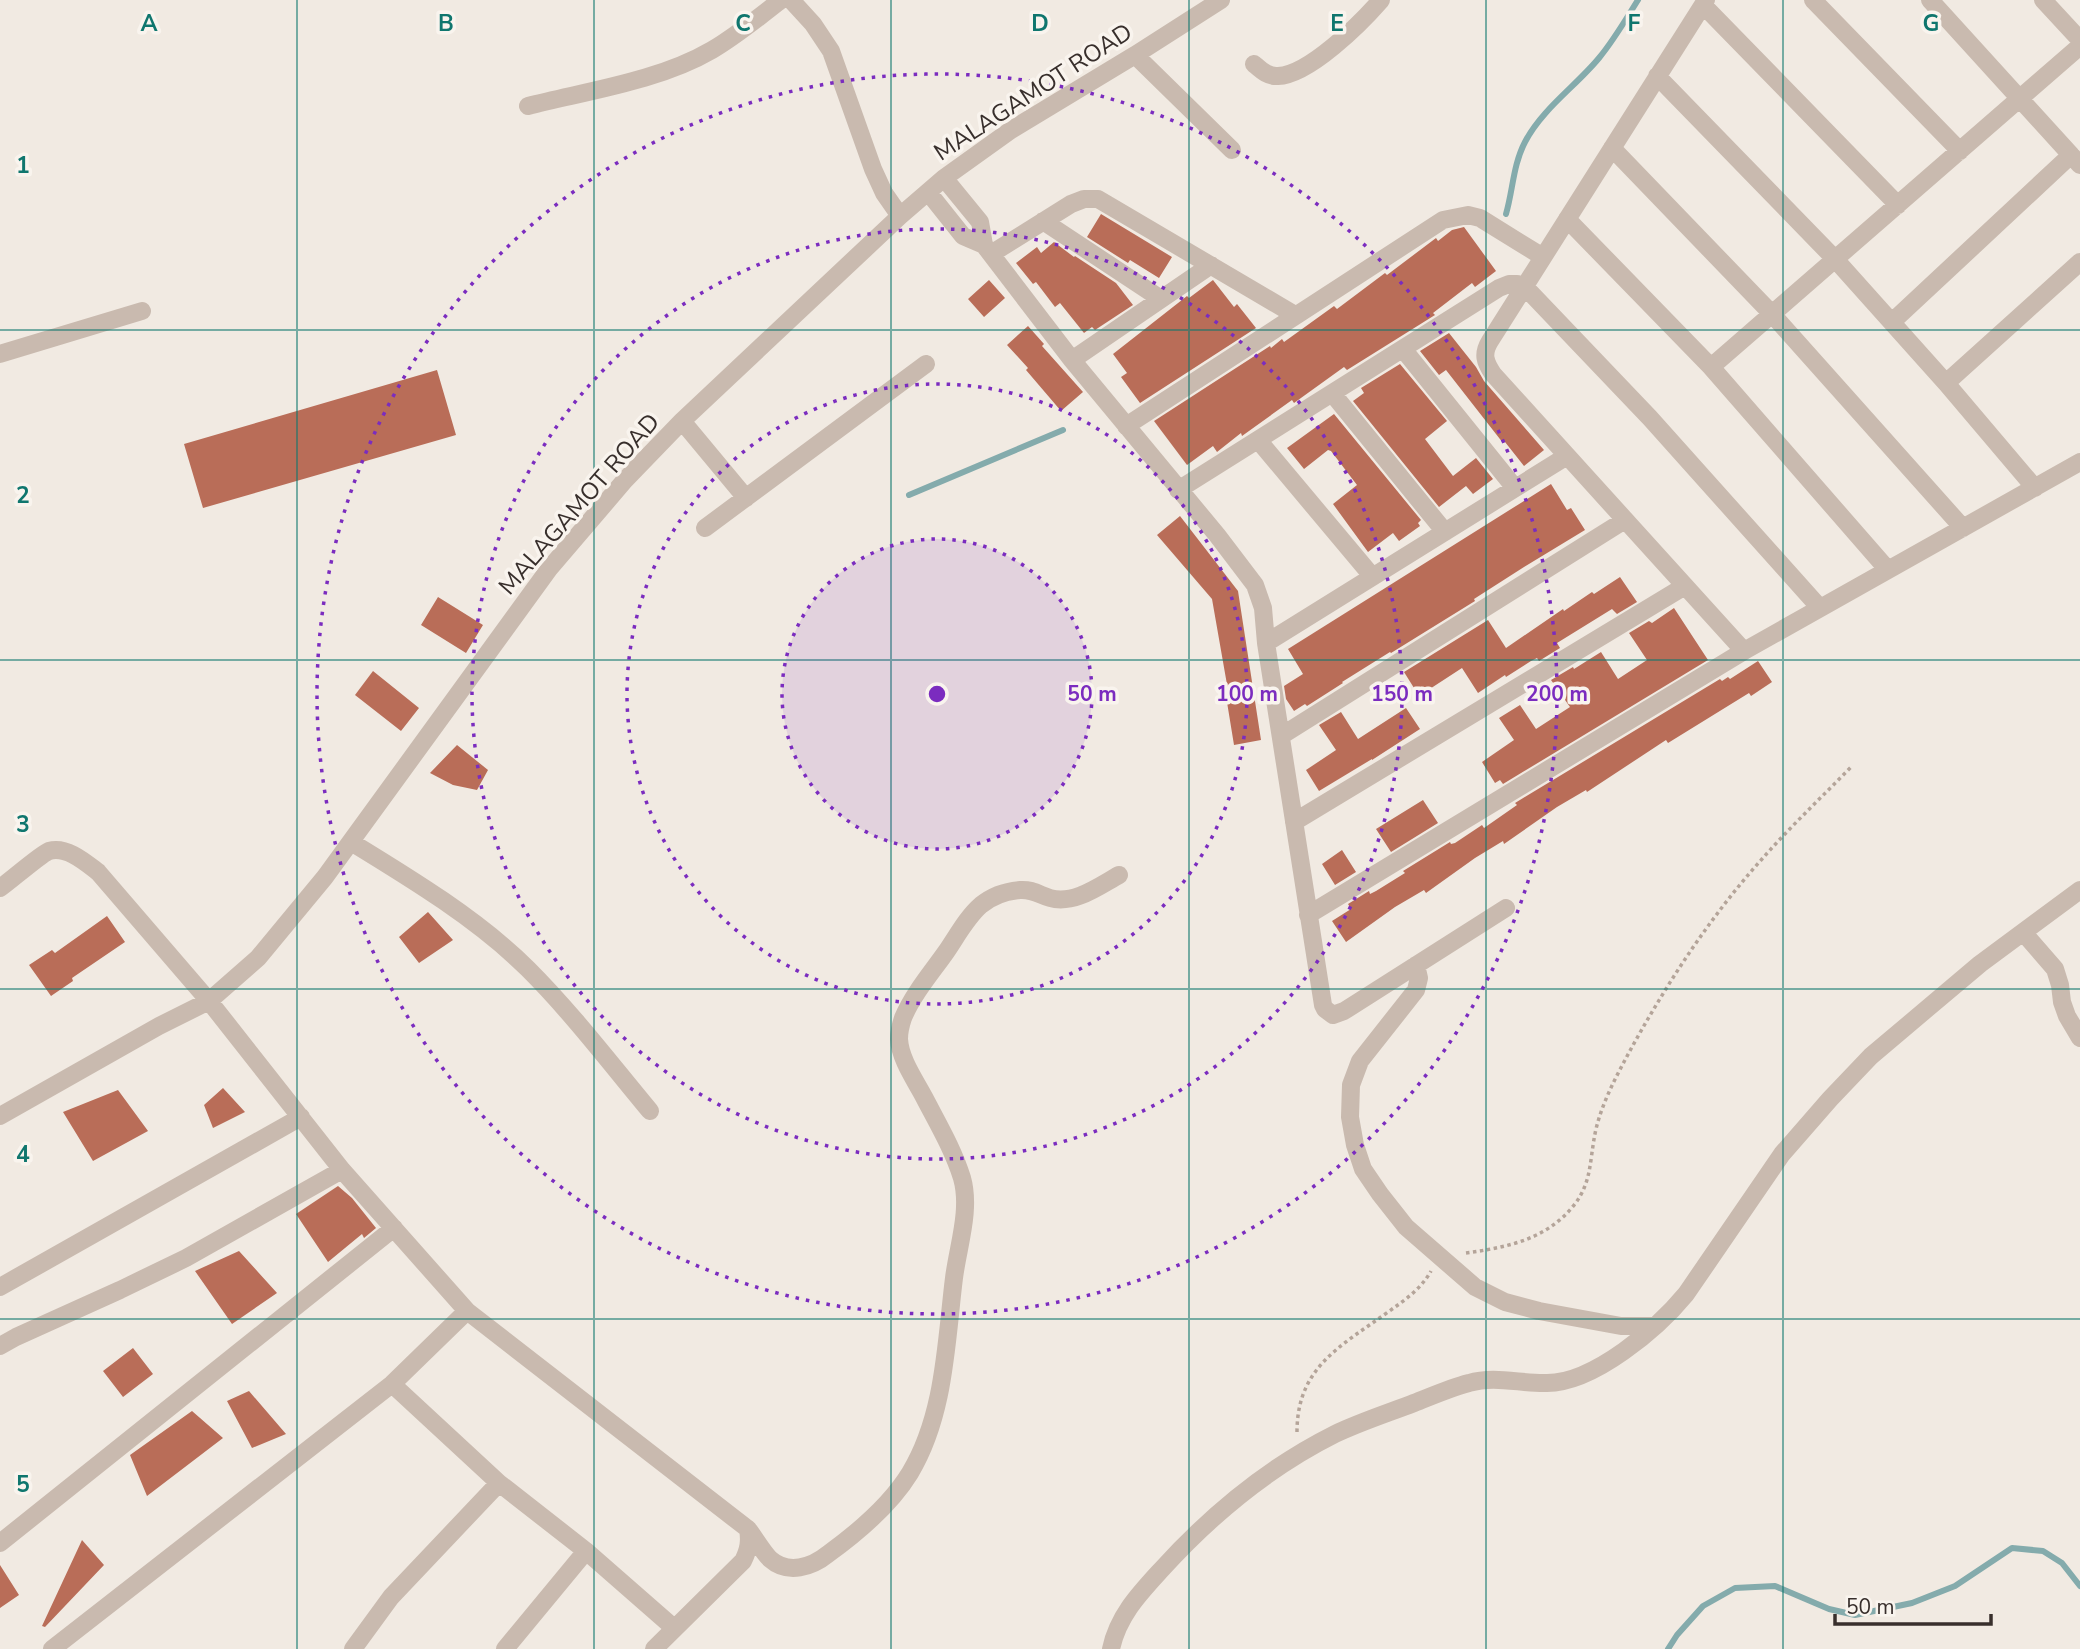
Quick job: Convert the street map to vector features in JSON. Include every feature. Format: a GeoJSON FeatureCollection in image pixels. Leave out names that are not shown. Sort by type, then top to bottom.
{"type":"FeatureCollection","features":[{"type":"Feature","properties":{"kind":"street"},"geometry":{"type":"LineString","coordinates":[[528,106],[679,66],[712,50],[781,0]]}},
{"type":"Feature","properties":{"kind":"street"},"geometry":{"type":"LineString","coordinates":[[792,0],[813,24],[831,51],[873,169],[884,193],[900,216]]}},
{"type":"Feature","properties":{"kind":"street","name":"MALAGAMOT ROAD"},"geometry":{"type":"LineString","coordinates":[[0,1116],[209,1000],[258,958],[325,877],[548,569],[625,480],[682,421],[944,178],[1010,131],[1221,0]]}},
{"type":"Feature","properties":{"kind":"street"},"geometry":{"type":"LineString","coordinates":[[1254,64],[1266,74],[1276,77],[1290,74],[1314,61],[1346,36],[1381,0]]}},
{"type":"Feature","properties":{"kind":"street"},"geometry":{"type":"LineString","coordinates":[[1813,0],[1960,151]]}},
{"type":"Feature","properties":{"kind":"street"},"geometry":{"type":"LineString","coordinates":[[1892,322],[2076,160],[1930,0]]}},
{"type":"Feature","properties":{"kind":"street"},"geometry":{"type":"LineString","coordinates":[[2043,0],[2080,40]]}},
{"type":"Feature","properties":{"kind":"street"},"geometry":{"type":"LineString","coordinates":[[1744,652],[1493,374],[1484,357],[1485,349],[1704,2],[1898,205]]}},
{"type":"Feature","properties":{"kind":"street"},"geometry":{"type":"LineString","coordinates":[[1711,366],[2080,46]]}},
{"type":"Feature","properties":{"kind":"street"},"geometry":{"type":"LineString","coordinates":[[1135,55],[1232,149]]}},
{"type":"Feature","properties":{"kind":"street"},"geometry":{"type":"LineString","coordinates":[[1657,76],[1835,259],[2035,488]]}},
{"type":"Feature","properties":{"kind":"street"},"geometry":{"type":"LineString","coordinates":[[1612,148],[1772,314],[1963,528]]}},
{"type":"Feature","properties":{"kind":"street"},"geometry":{"type":"LineString","coordinates":[[944,178],[980,222],[987,249],[1072,360],[1255,585],[1263,608],[1280,736],[1325,1009],[1333,1014],[1344,1011],[1506,908]]}},
{"type":"Feature","properties":{"kind":"street"},"geometry":{"type":"LineString","coordinates":[[928,192],[963,236],[987,249]]}},
{"type":"Feature","properties":{"kind":"street"},"geometry":{"type":"LineString","coordinates":[[987,249],[1043,222],[1070,204],[1084,199],[1098,199],[1295,315]]}},
{"type":"Feature","properties":{"kind":"street"},"geometry":{"type":"LineString","coordinates":[[1126,426],[1443,220],[1468,215],[1480,218],[1543,257]]}},
{"type":"Feature","properties":{"kind":"street"},"geometry":{"type":"LineString","coordinates":[[1567,219],[1711,366],[1888,570]]}},
{"type":"Feature","properties":{"kind":"street"},"geometry":{"type":"LineString","coordinates":[[1043,222],[1161,299]]}},
{"type":"Feature","properties":{"kind":"street"},"geometry":{"type":"LineString","coordinates":[[1946,383],[2080,261]]}},
{"type":"Feature","properties":{"kind":"street"},"geometry":{"type":"LineString","coordinates":[[1072,360],[1211,265]]}},
{"type":"Feature","properties":{"kind":"street"},"geometry":{"type":"LineString","coordinates":[[1178,490],[1499,288],[1517,284],[1524,286],[1650,418],[1820,608]]}},
{"type":"Feature","properties":{"kind":"street"},"geometry":{"type":"LineString","coordinates":[[0,354],[142,311]]}},
{"type":"Feature","properties":{"kind":"street"},"geometry":{"type":"LineString","coordinates":[[1403,349],[1515,488]]}},
{"type":"Feature","properties":{"kind":"street"},"geometry":{"type":"LineString","coordinates":[[705,528],[926,364]]}},
{"type":"Feature","properties":{"kind":"street"},"geometry":{"type":"LineString","coordinates":[[1332,393],[1445,532]]}},
{"type":"Feature","properties":{"kind":"street"},"geometry":{"type":"LineString","coordinates":[[682,421],[746,498]]}},
{"type":"Feature","properties":{"kind":"street"},"geometry":{"type":"LineString","coordinates":[[1258,440],[1372,576]]}},
{"type":"Feature","properties":{"kind":"street"},"geometry":{"type":"LineString","coordinates":[[1266,643],[1567,456]]}},
{"type":"Feature","properties":{"kind":"street"},"geometry":{"type":"LineString","coordinates":[[1308,915],[1744,652],[2080,462]]}},
{"type":"Feature","properties":{"kind":"street"},"geometry":{"type":"LineString","coordinates":[[1280,736],[1625,520]]}},
{"type":"Feature","properties":{"kind":"street"},"geometry":{"type":"LineString","coordinates":[[1294,822],[1685,586]]}},
{"type":"Feature","properties":{"kind":"street"},"geometry":{"type":"LineString","coordinates":[[351,842],[424,887],[493,938],[527,968],[650,1111]]}},
{"type":"Feature","properties":{"kind":"street"},"geometry":{"type":"LineString","coordinates":[[0,888],[48,851],[65,851],[81,858],[98,872],[209,1000],[342,1170],[467,1311],[748,1529],[771,1560],[790,1568],[806,1567],[823,1558],[853,1536],[883,1506],[910,1474],[925,1442],[936,1404],[947,1347],[954,1278],[966,1205],[963,1182],[951,1147],[903,1056],[899,1039],[903,1019],[968,919],[981,905],[1008,892],[1023,889],[1051,899],[1063,900],[1080,896],[1119,875]]}},
{"type":"Feature","properties":{"kind":"street"},"geometry":{"type":"LineString","coordinates":[[1111,1649],[1115,1631],[1124,1613],[1187,1542],[1240,1496],[1303,1451],[1337,1433],[1469,1382],[1494,1379],[1546,1384],[1564,1382],[1613,1358],[1655,1326],[1686,1294],[1782,1154],[1871,1056],[1980,964],[2080,890]]}},
{"type":"Feature","properties":{"kind":"street"},"geometry":{"type":"LineString","coordinates":[[2024,932],[2055,969],[2067,1016],[2080,1038]]}},
{"type":"Feature","properties":{"kind":"street"},"geometry":{"type":"LineString","coordinates":[[1416,965],[1419,978],[1416,990],[1360,1061],[1351,1085],[1350,1117],[1354,1145],[1363,1169],[1406,1227],[1475,1287],[1505,1302],[1592,1322],[1621,1326],[1655,1326]]}},
{"type":"Feature","properties":{"kind":"street"},"geometry":{"type":"LineString","coordinates":[[0,1287],[301,1117]]}},
{"type":"Feature","properties":{"kind":"street"},"geometry":{"type":"LineString","coordinates":[[0,1346],[186,1258],[342,1170]]}},
{"type":"Feature","properties":{"kind":"street"},"geometry":{"type":"LineString","coordinates":[[0,1543],[394,1228]]}},
{"type":"Feature","properties":{"kind":"street"},"geometry":{"type":"LineString","coordinates":[[52,1649],[392,1384],[467,1311]]}},
{"type":"Feature","properties":{"kind":"street"},"geometry":{"type":"LineString","coordinates":[[392,1384],[499,1483],[586,1551],[674,1628]]}},
{"type":"Feature","properties":{"kind":"street"},"geometry":{"type":"LineString","coordinates":[[353,1649],[391,1597],[499,1483]]}},
{"type":"Feature","properties":{"kind":"street"},"geometry":{"type":"LineString","coordinates":[[654,1649],[743,1561],[749,1550],[748,1529]]}},
{"type":"Feature","properties":{"kind":"street"},"geometry":{"type":"LineString","coordinates":[[505,1649],[586,1551]]}},
{"type":"Feature","properties":{"kind":"path"},"geometry":{"type":"LineString","coordinates":[[1303,1451],[1297,1432],[1302,1394],[1314,1372],[1332,1354],[1410,1296],[1426,1281],[1439,1257],[1502,1248],[1534,1237],[1563,1217],[1583,1194],[1590,1172],[1596,1129],[1607,1096],[1680,965],[1762,859],[1851,767]]}},
{"type":"Feature","properties":{"kind":"building"},"geometry":{"type":"Polygon","coordinates":[[[1101,214],[1172,257],[1159,278],[1130,260],[1128,263],[1087,237],[1101,214]]]}},
{"type":"Feature","properties":{"kind":"building"},"geometry":{"type":"Polygon","coordinates":[[[1464,227],[1496,271],[1475,287],[1472,283],[1433,313],[1435,315],[1347,370],[1344,367],[1294,403],[1292,400],[1242,436],[1241,433],[1217,452],[1213,446],[1187,465],[1154,421],[1270,346],[1271,348],[1282,339],[1284,342],[1334,306],[1337,309],[1436,238],[1438,241],[1452,230],[1464,227]]]}},
{"type":"Feature","properties":{"kind":"building"},"geometry":{"type":"Polygon","coordinates":[[[1054,242],[1116,283],[1133,305],[1095,330],[1092,327],[1084,333],[1060,303],[1055,307],[1036,282],[1033,284],[1016,263],[1037,247],[1041,253],[1054,242]]]}},
{"type":"Feature","properties":{"kind":"building"},"geometry":{"type":"Polygon","coordinates":[[[989,280],[1005,298],[984,317],[968,299],[989,280]]]}},
{"type":"Feature","properties":{"kind":"building"},"geometry":{"type":"Polygon","coordinates":[[[1213,280],[1234,307],[1237,304],[1256,328],[1140,403],[1121,377],[1127,373],[1113,354],[1187,296],[1189,298],[1213,280]]]}},
{"type":"Feature","properties":{"kind":"building"},"geometry":{"type":"Polygon","coordinates":[[[1028,326],[1083,392],[1061,411],[1007,345],[1028,326]]]}},
{"type":"Feature","properties":{"kind":"building"},"geometry":{"type":"Polygon","coordinates":[[[1449,333],[1484,381],[1544,450],[1524,466],[1446,370],[1439,375],[1420,351],[1449,333]]]}},
{"type":"Feature","properties":{"kind":"building"},"geometry":{"type":"Polygon","coordinates":[[[1400,364],[1447,421],[1425,439],[1453,476],[1476,458],[1493,479],[1473,494],[1466,486],[1439,507],[1353,401],[1364,393],[1361,388],[1400,364]]]}},
{"type":"Feature","properties":{"kind":"building"},"geometry":{"type":"Polygon","coordinates":[[[437,370],[456,435],[203,508],[184,444],[437,370]]]}},
{"type":"Feature","properties":{"kind":"building"},"geometry":{"type":"Polygon","coordinates":[[[1334,414],[1421,520],[1418,523],[1420,526],[1399,541],[1393,533],[1368,552],[1333,504],[1357,485],[1331,451],[1328,450],[1304,469],[1287,448],[1334,414]]]}},
{"type":"Feature","properties":{"kind":"building"},"geometry":{"type":"Polygon","coordinates":[[[1551,484],[1567,510],[1571,508],[1585,530],[1307,706],[1305,704],[1294,711],[1286,699],[1284,686],[1303,674],[1288,649],[1551,484]]]}},
{"type":"Feature","properties":{"kind":"building"},"geometry":{"type":"Polygon","coordinates":[[[1180,516],[1238,591],[1261,740],[1234,745],[1226,696],[1229,696],[1212,599],[1157,535],[1180,516]]]}},
{"type":"Feature","properties":{"kind":"building"},"geometry":{"type":"Polygon","coordinates":[[[1620,577],[1637,602],[1617,614],[1612,609],[1557,643],[1560,648],[1539,661],[1537,658],[1506,677],[1505,675],[1478,693],[1462,668],[1419,696],[1404,672],[1488,620],[1506,648],[1563,609],[1564,611],[1620,577]]]}},
{"type":"Feature","properties":{"kind":"building"},"geometry":{"type":"Polygon","coordinates":[[[438,597],[483,625],[466,653],[421,625],[438,597]]]}},
{"type":"Feature","properties":{"kind":"building"},"geometry":{"type":"Polygon","coordinates":[[[1674,608],[1708,660],[1503,784],[1500,780],[1495,783],[1482,762],[1514,740],[1499,718],[1520,705],[1536,729],[1570,707],[1551,680],[1601,652],[1618,679],[1647,660],[1629,633],[1649,621],[1652,623],[1674,608]]]}},
{"type":"Feature","properties":{"kind":"building"},"geometry":{"type":"Polygon","coordinates":[[[1758,661],[1772,682],[1751,696],[1749,693],[1668,743],[1666,740],[1587,792],[1586,790],[1557,807],[1504,844],[1503,841],[1475,858],[1426,893],[1424,890],[1395,907],[1346,942],[1332,921],[1351,909],[1348,904],[1369,891],[1370,894],[1376,891],[1450,842],[1455,843],[1482,825],[1484,828],[1517,805],[1515,803],[1720,679],[1730,679],[1758,661]]]}},
{"type":"Feature","properties":{"kind":"building"},"geometry":{"type":"Polygon","coordinates":[[[373,671],[419,708],[401,731],[355,695],[373,671]]]}},
{"type":"Feature","properties":{"kind":"building"},"geometry":{"type":"Polygon","coordinates":[[[1406,708],[1420,729],[1319,791],[1306,770],[1336,750],[1319,725],[1341,712],[1358,739],[1406,708]]]}},
{"type":"Feature","properties":{"kind":"building"},"geometry":{"type":"Polygon","coordinates":[[[457,745],[488,770],[477,790],[453,785],[430,773],[457,745]]]}},
{"type":"Feature","properties":{"kind":"building"},"geometry":{"type":"Polygon","coordinates":[[[1423,800],[1438,823],[1391,852],[1376,829],[1423,800]]]}},
{"type":"Feature","properties":{"kind":"building"},"geometry":{"type":"Polygon","coordinates":[[[1342,850],[1356,872],[1335,885],[1322,864],[1342,850]]]}},
{"type":"Feature","properties":{"kind":"building"},"geometry":{"type":"Polygon","coordinates":[[[428,912],[453,940],[419,963],[399,937],[428,912]]]}},
{"type":"Feature","properties":{"kind":"building"},"geometry":{"type":"Polygon","coordinates":[[[107,916],[125,942],[72,978],[73,981],[51,996],[29,965],[52,950],[55,953],[107,916]]]}},
{"type":"Feature","properties":{"kind":"building"},"geometry":{"type":"Polygon","coordinates":[[[223,1088],[245,1112],[213,1128],[204,1105],[223,1088]]]}},
{"type":"Feature","properties":{"kind":"building"},"geometry":{"type":"Polygon","coordinates":[[[118,1090],[148,1131],[93,1161],[63,1112],[118,1090]]]}},
{"type":"Feature","properties":{"kind":"building"},"geometry":{"type":"Polygon","coordinates":[[[338,1186],[352,1198],[376,1228],[364,1238],[362,1234],[328,1262],[296,1214],[338,1186]]]}},
{"type":"Feature","properties":{"kind":"building"},"geometry":{"type":"Polygon","coordinates":[[[239,1251],[277,1293],[232,1324],[195,1271],[239,1251]]]}},
{"type":"Feature","properties":{"kind":"building"},"geometry":{"type":"Polygon","coordinates":[[[133,1348],[153,1374],[123,1397],[103,1371],[133,1348]]]}},
{"type":"Feature","properties":{"kind":"building"},"geometry":{"type":"Polygon","coordinates":[[[249,1391],[286,1434],[252,1448],[227,1401],[249,1391]]]}},
{"type":"Feature","properties":{"kind":"building"},"geometry":{"type":"Polygon","coordinates":[[[192,1411],[223,1438],[147,1496],[130,1455],[192,1411]]]}},
{"type":"Feature","properties":{"kind":"building"},"geometry":{"type":"Polygon","coordinates":[[[82,1540],[104,1565],[45,1627],[42,1626],[82,1540]]]}},
{"type":"Feature","properties":{"kind":"building"},"geometry":{"type":"Polygon","coordinates":[[[0,1565],[19,1595],[0,1608],[0,1565]]]}},
{"type":"Feature","properties":{"kind":"waterway"},"geometry":{"type":"LineString","coordinates":[[1506,214],[1518,160],[1532,130],[1599,58],[1638,0]]}},
{"type":"Feature","properties":{"kind":"waterway"},"geometry":{"type":"LineString","coordinates":[[909,495],[1063,430]]}},
{"type":"Feature","properties":{"kind":"waterway"},"geometry":{"type":"LineString","coordinates":[[1668,1649],[1703,1606],[1735,1588],[1775,1586],[1829,1609],[1855,1615],[1912,1603],[1955,1586],[2012,1548],[2043,1551],[2062,1563],[2080,1586]]}}]}
